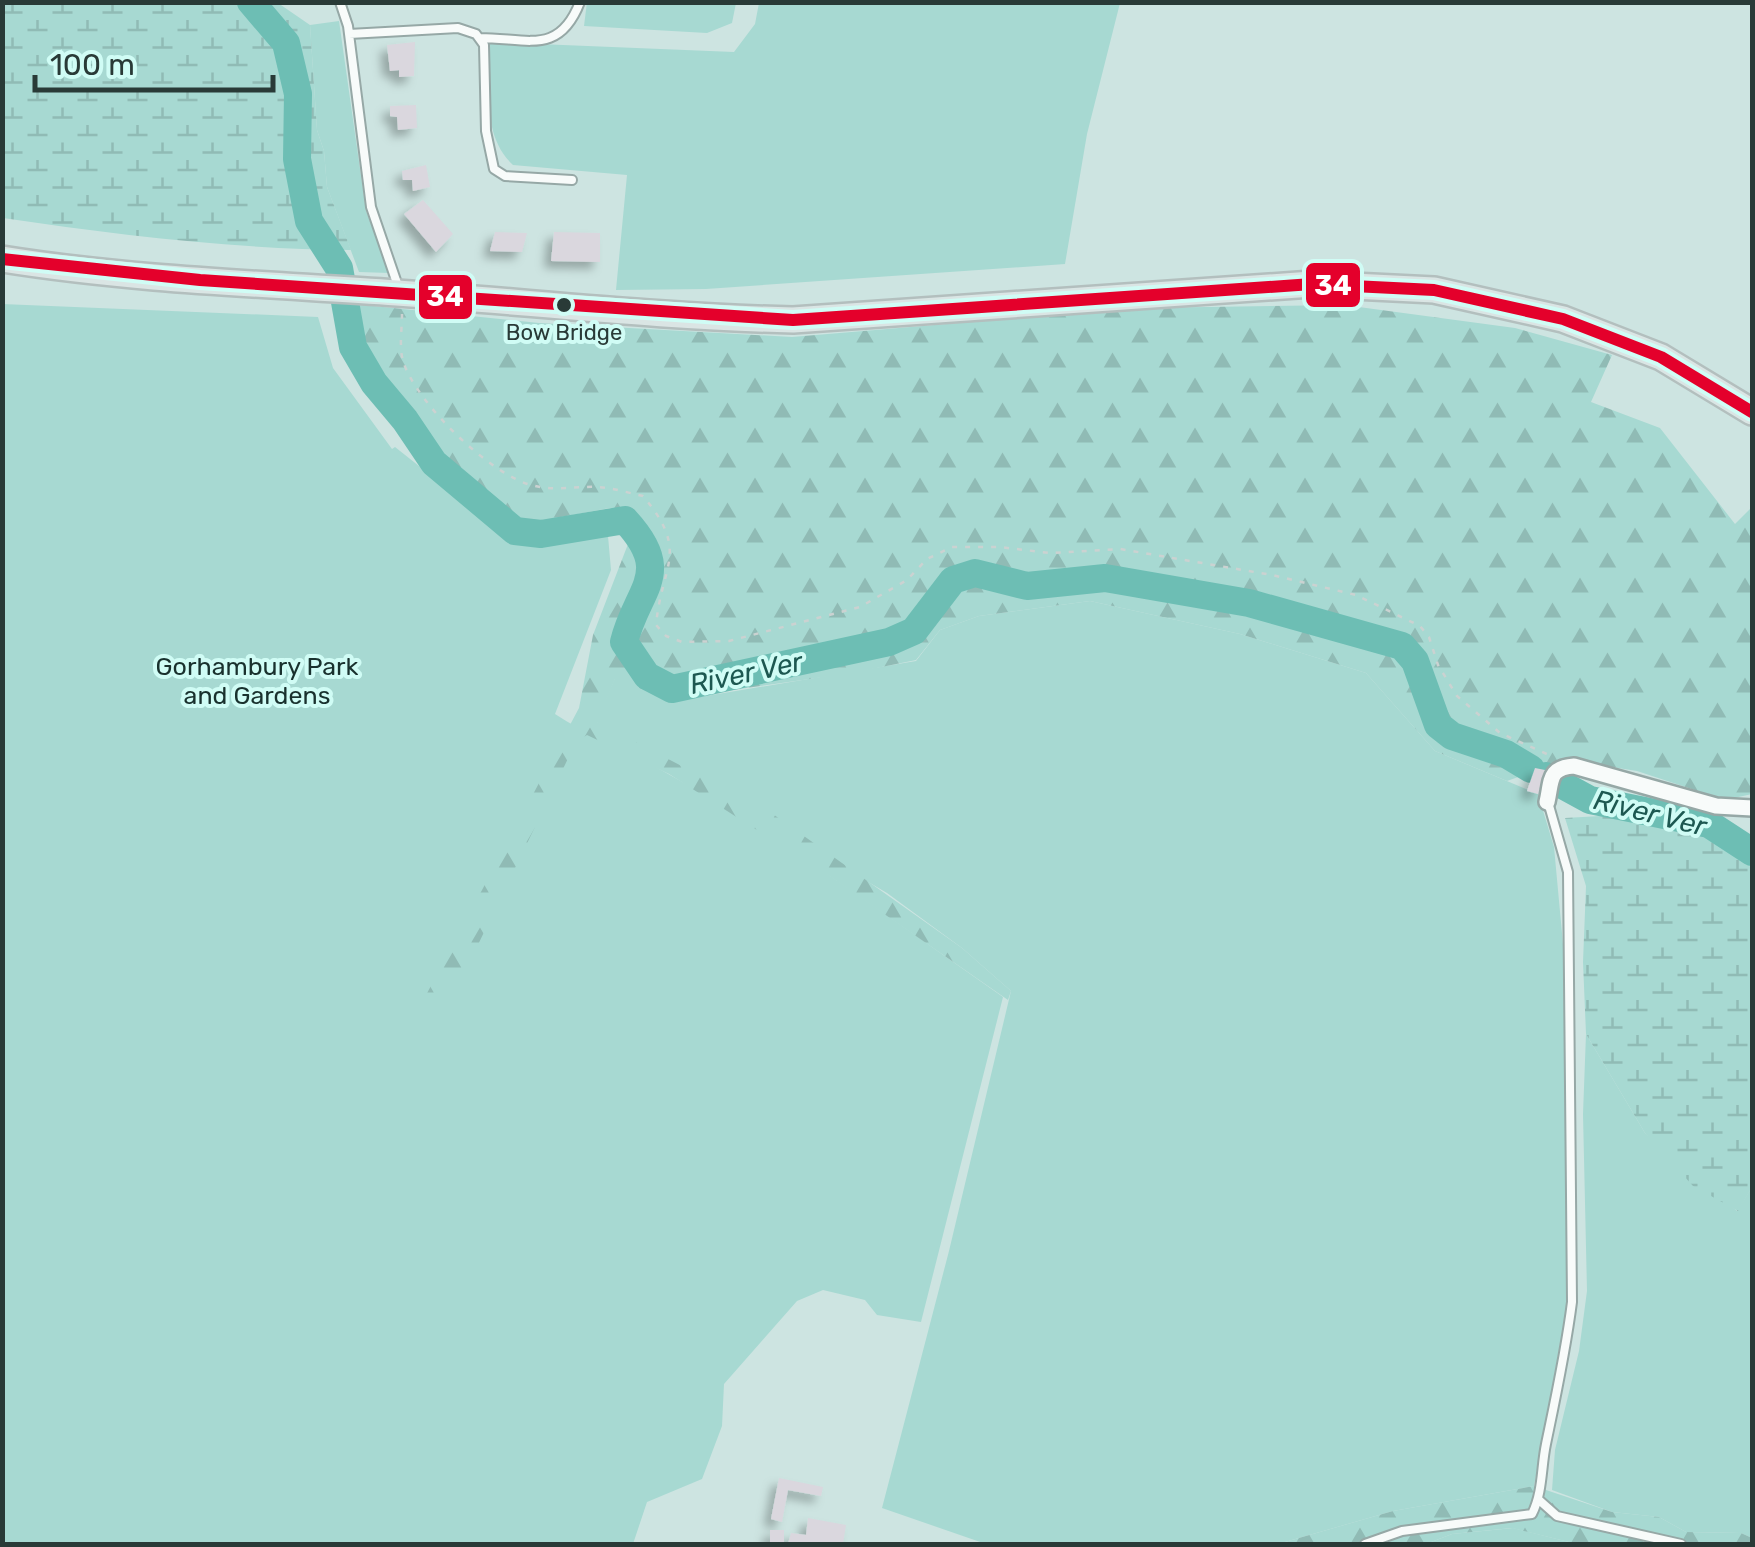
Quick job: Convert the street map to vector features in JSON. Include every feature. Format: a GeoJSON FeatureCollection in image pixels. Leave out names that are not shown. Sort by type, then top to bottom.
{"type":"FeatureCollection","features":[{"type":"Feature","properties":{"kind":"main road"},"geometry":{"type":"LineString","coordinates":[[2,260],[102,272],[362,291],[401,301],[793,320],[1312,284],[1434,290],[1563,318],[1661,357],[1752,412]]}},
{"type":"Feature","properties":{"kind":"street"},"geometry":{"type":"LineString","coordinates":[[1548,802],[1556,770],[1591,768],[1716,806],[1752,808]]}},
{"type":"Feature","properties":{"kind":"lane"},"geometry":{"type":"LineString","coordinates":[[340,2],[348,34],[371,207],[401,301]]}},
{"type":"Feature","properties":{"kind":"lane"},"geometry":{"type":"LineString","coordinates":[[480,38],[550,40],[564,31],[580,2]]}},
{"type":"Feature","properties":{"kind":"lane"},"geometry":{"type":"LineString","coordinates":[[348,34],[458,28],[476,34],[484,45],[486,131],[494,169],[505,176],[572,180]]}},
{"type":"Feature","properties":{"kind":"lane"},"geometry":{"type":"LineString","coordinates":[[1365,1544],[1402,1532],[1532,1514],[1539,1500],[1572,1302],[1568,872],[1548,802]]}},
{"type":"Feature","properties":{"kind":"lane"},"geometry":{"type":"LineString","coordinates":[[1539,1500],[1556,1516],[1681,1544]]}},
{"type":"Feature","properties":{"kind":"path"},"geometry":{"type":"LineString","coordinates":[[401,301],[403,360],[431,404],[483,457],[510,477],[535,486],[598,488],[644,496],[664,520],[671,547],[656,625],[666,636],[682,642],[729,641],[860,607],[908,580],[927,559],[952,547],[1050,553],[1120,549],[1272,575],[1356,595],[1420,626],[1457,696],[1500,732],[1546,752],[1556,770]]}},
{"type":"Feature","properties":{"kind":"green space"},"geometry":{"type":"Polygon","coordinates":[[[587,2],[736,3],[732,23],[707,33],[584,26],[587,2]]]}},
{"type":"Feature","properties":{"kind":"green space"},"geometry":{"type":"Polygon","coordinates":[[[2,3],[278,3],[310,25],[317,130],[324,151],[327,187],[351,250],[176,240],[3,218],[2,3]]]}},
{"type":"Feature","properties":{"kind":"green space"},"geometry":{"type":"Polygon","coordinates":[[[759,3],[1120,3],[1087,134],[1065,264],[706,289],[616,290],[627,175],[513,165],[503,153],[491,124],[488,42],[734,52],[755,24],[759,3]]]}},
{"type":"Feature","properties":{"kind":"green space"},"geometry":{"type":"Polygon","coordinates":[[[339,21],[366,211],[390,273],[359,272],[327,187],[324,151],[317,130],[310,25],[339,21]]]}},
{"type":"Feature","properties":{"kind":"green space","name":"Gorhambury Park and Gardens"},"geometry":{"type":"Polygon","coordinates":[[[2,304],[318,317],[333,368],[392,449],[395,447],[506,535],[549,543],[608,536],[611,570],[555,714],[756,826],[1003,997],[921,1322],[877,1315],[865,1300],[823,1290],[797,1301],[724,1384],[722,1426],[702,1479],[647,1502],[633,1544],[3,1544],[2,304]]]}},
{"type":"Feature","properties":{"kind":"green space"},"geometry":{"type":"Polygon","coordinates":[[[354,304],[539,323],[792,337],[1139,308],[1344,305],[1515,328],[1612,355],[1591,402],[1660,428],[1735,524],[1752,507],[1752,794],[1725,800],[1637,771],[1567,760],[1507,781],[1435,751],[1366,673],[1240,634],[1090,601],[979,616],[940,630],[916,660],[852,673],[669,699],[615,679],[597,722],[770,812],[962,948],[1011,991],[1008,1000],[831,877],[669,774],[587,735],[576,742],[444,1015],[427,1024],[417,1012],[579,708],[593,635],[638,518],[610,508],[523,524],[434,456],[361,348],[354,304]]]}},
{"type":"Feature","properties":{"kind":"green space"},"geometry":{"type":"Polygon","coordinates":[[[1090,601],[1240,634],[1366,673],[1435,751],[1538,794],[1554,847],[1563,944],[1569,1295],[1534,1486],[1393,1511],[1278,1544],[986,1544],[882,1508],[1011,991],[962,948],[887,893],[596,722],[615,678],[676,701],[916,661],[940,630],[979,616],[1090,601]]]}},
{"type":"Feature","properties":{"kind":"green space"},"geometry":{"type":"Polygon","coordinates":[[[1618,815],[1705,834],[1752,867],[1752,1187],[1738,1211],[1693,1186],[1645,1133],[1586,1034],[1586,886],[1565,818],[1618,815]]]}},
{"type":"Feature","properties":{"kind":"green space"},"geometry":{"type":"Polygon","coordinates":[[[1586,1034],[1645,1133],[1737,1211],[1752,1187],[1752,1538],[1741,1533],[1686,1532],[1659,1517],[1612,1512],[1552,1490],[1555,1450],[1579,1351],[1587,1291],[1583,1114],[1586,1034]]]}},
{"type":"Feature","properties":{"kind":"green space"},"geometry":{"type":"Polygon","coordinates":[[[1534,1486],[1612,1512],[1659,1517],[1686,1532],[1741,1533],[1752,1538],[1752,1544],[1577,1544],[1512,1528],[1452,1534],[1426,1544],[1278,1544],[1393,1511],[1534,1486]]]}},
{"type":"Feature","properties":{"kind":"green space"},"geometry":{"type":"Polygon","coordinates":[[[1513,1528],[1577,1544],[1426,1544],[1452,1534],[1513,1528]]]}},
{"type":"Feature","properties":{"kind":"building"},"geometry":{"type":"Polygon","coordinates":[[[415,42],[414,76],[399,77],[399,70],[390,71],[387,45],[415,42]]]}},
{"type":"Feature","properties":{"kind":"building"},"geometry":{"type":"Polygon","coordinates":[[[416,105],[417,128],[398,130],[397,117],[390,116],[390,106],[416,105]]]}},
{"type":"Feature","properties":{"kind":"building"},"geometry":{"type":"Polygon","coordinates":[[[426,165],[430,187],[413,191],[412,180],[403,180],[402,171],[426,165]]]}},
{"type":"Feature","properties":{"kind":"building"},"geometry":{"type":"Polygon","coordinates":[[[423,200],[453,234],[436,252],[404,214],[423,200]]]}},
{"type":"Feature","properties":{"kind":"building"},"geometry":{"type":"Polygon","coordinates":[[[495,232],[527,233],[522,252],[490,251],[495,232]]]}},
{"type":"Feature","properties":{"kind":"building"},"geometry":{"type":"Polygon","coordinates":[[[554,232],[600,233],[600,262],[551,261],[554,232]]]}},
{"type":"Feature","properties":{"kind":"building"},"geometry":{"type":"Polygon","coordinates":[[[1535,768],[1545,770],[1538,794],[1527,791],[1535,768]]]}},
{"type":"Feature","properties":{"kind":"building"},"geometry":{"type":"Polygon","coordinates":[[[779,1478],[823,1487],[821,1496],[788,1490],[782,1522],[771,1519],[779,1478]]]}},
{"type":"Feature","properties":{"kind":"building"},"geometry":{"type":"Polygon","coordinates":[[[808,1518],[846,1525],[843,1544],[788,1544],[791,1533],[806,1535],[808,1518]]]}},
{"type":"Feature","properties":{"kind":"building"},"geometry":{"type":"Polygon","coordinates":[[[770,1530],[784,1530],[784,1544],[770,1544],[770,1530]]]}},
{"type":"Feature","properties":{"kind":"waterway","name":"River Ver"},"geometry":{"type":"LineString","coordinates":[[251,2],[286,43],[298,94],[297,159],[309,221],[339,268],[353,347],[374,383],[434,463],[515,531],[541,534],[625,520],[648,554],[650,568],[624,642],[647,676],[672,689],[889,642],[914,631],[953,580],[975,573],[1027,586],[1105,578],[1249,603],[1402,646],[1415,661],[1438,725],[1452,736],[1506,754],[1531,769]]}},
{"type":"Feature","properties":{"kind":"waterway","name":"River Ver"},"geometry":{"type":"LineString","coordinates":[[1546,776],[1590,800],[1709,824],[1752,852]]}},
{"type":"Feature","properties":{"kind":"transit line","name":"34"},"geometry":{"type":"LineString","coordinates":[[2,259],[200,280],[793,320],[1312,284],[1434,290],[1563,319],[1661,357],[1752,412]]}},
{"type":"Feature","properties":{"kind":"place","name":"Bow Bridge"},"geometry":{"type":"Point","coordinates":[564,305]}}]}
